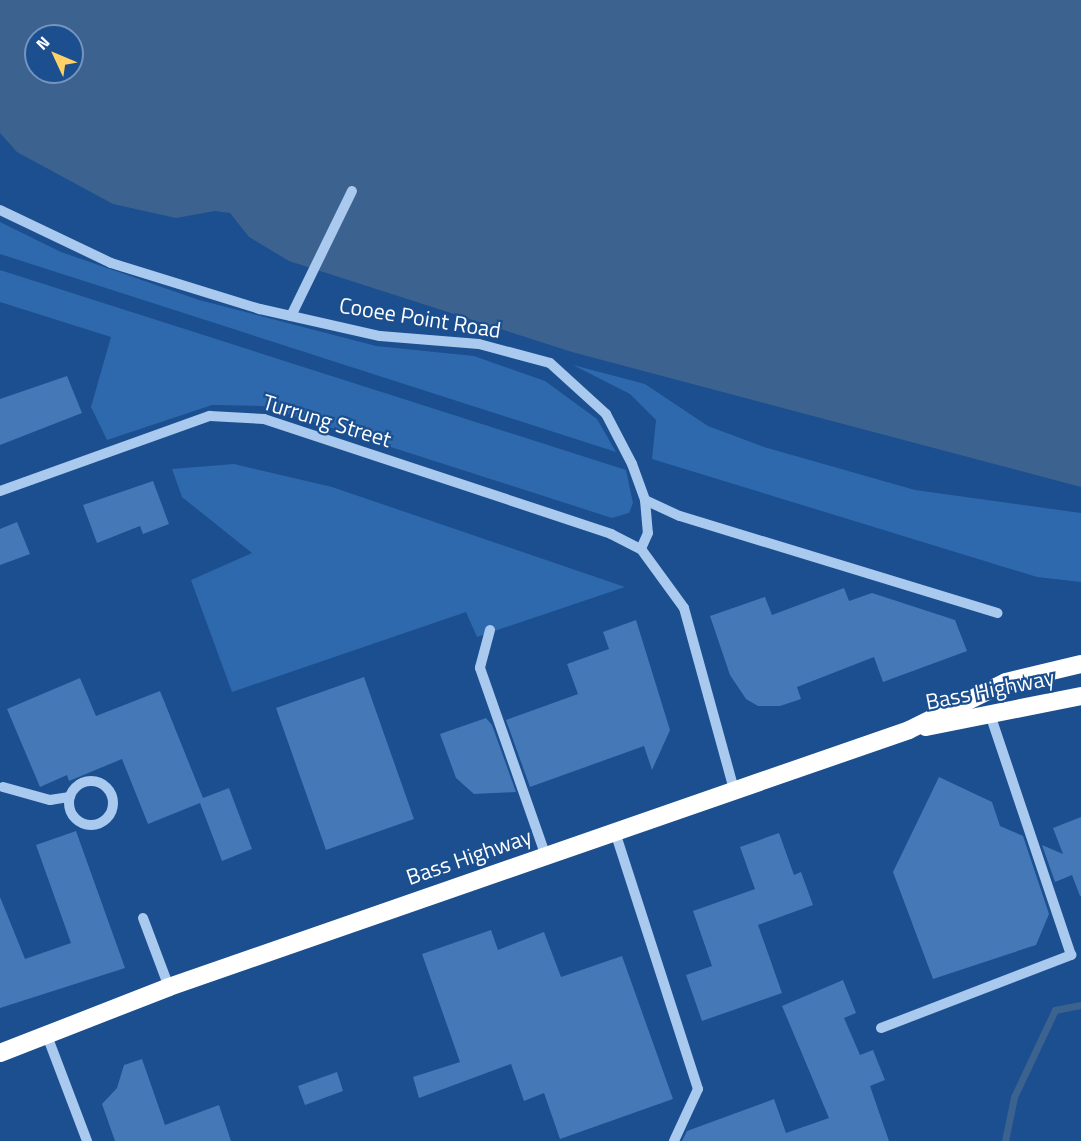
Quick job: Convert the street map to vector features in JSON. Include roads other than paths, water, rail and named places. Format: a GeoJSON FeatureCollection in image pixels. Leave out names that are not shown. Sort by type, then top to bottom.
{"type":"FeatureCollection","features":[{"type":"Feature","properties":{"kind":"highway","name":"Bass Highway"},"geometry":{"type":"LineString","coordinates":[[0,1053],[46,1033],[169,987],[909,730],[1006,682],[1081,664]]}},
{"type":"Feature","properties":{"kind":"highway","name":"Bass Highway"},"geometry":{"type":"LineString","coordinates":[[909,730],[991,717],[1081,696]]}},
{"type":"Feature","properties":{"kind":"highway","name":"Bass Highway"},"geometry":{"type":"LineString","coordinates":[[0,1045],[46,1033]]}},
{"type":"Feature","properties":{"kind":"street"},"geometry":{"type":"LineString","coordinates":[[291,316],[352,191]]}},
{"type":"Feature","properties":{"kind":"street","name":"Cooee Point Road"},"geometry":{"type":"LineString","coordinates":[[0,210],[111,263],[291,316],[380,336],[479,344],[550,363],[606,414],[645,500],[648,533],[641,549]]}},
{"type":"Feature","properties":{"kind":"street","name":"Turrung Street"},"geometry":{"type":"LineString","coordinates":[[0,491],[210,416],[264,419],[611,534],[641,549]]}},
{"type":"Feature","properties":{"kind":"street"},"geometry":{"type":"LineString","coordinates":[[645,500],[680,516],[997,613]]}},
{"type":"Feature","properties":{"kind":"street"},"geometry":{"type":"LineString","coordinates":[[641,549],[684,608],[735,790]]}},
{"type":"Feature","properties":{"kind":"street"},"geometry":{"type":"LineString","coordinates":[[490,630],[480,668],[546,856]]}},
{"type":"Feature","properties":{"kind":"street"},"geometry":{"type":"LineString","coordinates":[[881,1029],[1071,955],[991,717]]}},
{"type":"Feature","properties":{"kind":"street"},"geometry":{"type":"LineString","coordinates":[[3,787],[50,800],[70,797],[78,785],[92,781],[110,791],[113,805],[107,818],[87,825],[70,811],[70,797]]}},
{"type":"Feature","properties":{"kind":"street"},"geometry":{"type":"LineString","coordinates":[[615,832],[698,1089],[676,1141]]}},
{"type":"Feature","properties":{"kind":"street"},"geometry":{"type":"LineString","coordinates":[[143,918],[169,987]]}},
{"type":"Feature","properties":{"kind":"street"},"geometry":{"type":"LineString","coordinates":[[46,1033],[87,1141]]}},
{"type":"Feature","properties":{"kind":"waterway"},"geometry":{"type":"LineString","coordinates":[[1005,1141],[1014,1097],[1055,1010],[1081,1005]]}}]}
